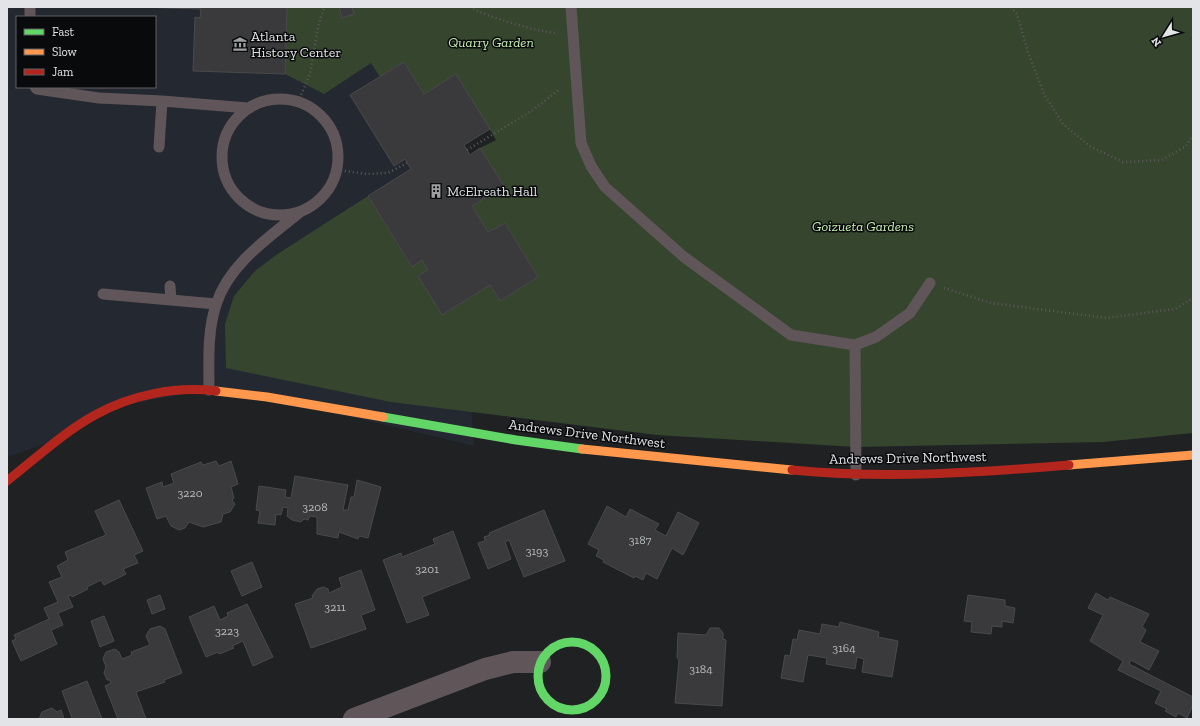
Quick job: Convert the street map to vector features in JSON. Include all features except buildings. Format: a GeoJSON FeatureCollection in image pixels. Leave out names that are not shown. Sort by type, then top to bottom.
{"type":"FeatureCollection","features":[{"type":"Feature","properties":{"kind":"street","name":"Andrews Drive Northwest"},"geometry":{"type":"LineString","coordinates":[[7,481],[70,432],[95,415],[134,398],[177,390],[208,390],[267,397],[516,440],[611,453],[856,475],[1000,471],[1193,455]]}},
{"type":"Feature","properties":{"kind":"street"},"geometry":{"type":"LineString","coordinates":[[572,642],[586,645],[597,653],[604,664],[606,677],[603,691],[595,702],[584,709],[571,711],[558,708],[547,700],[540,689],[537,675],[540,662],[548,651],[559,644],[572,642]]}},
{"type":"Feature","properties":{"kind":"street"},"geometry":{"type":"LineString","coordinates":[[354,719],[485,669],[513,662],[540,662]]}},
{"type":"Feature","properties":{"kind":"lane"},"geometry":{"type":"LineString","coordinates":[[571,7],[575,78],[581,143],[591,166],[605,187],[684,256],[791,335],[855,345],[876,337],[910,313],[930,283]]}},
{"type":"Feature","properties":{"kind":"lane"},"geometry":{"type":"LineString","coordinates":[[36,88],[99,98],[162,101],[248,108]]}},
{"type":"Feature","properties":{"kind":"lane"},"geometry":{"type":"LineString","coordinates":[[272,99],[298,102],[310,107],[329,125],[338,150],[337,170],[330,188],[322,198],[312,206],[300,212],[288,215],[262,213],[239,199],[225,177],[222,152],[224,138],[238,116],[248,108],[260,102],[272,99]]}},
{"type":"Feature","properties":{"kind":"lane"},"geometry":{"type":"LineString","coordinates":[[159,147],[162,101]]}},
{"type":"Feature","properties":{"kind":"lane"},"geometry":{"type":"LineString","coordinates":[[208,390],[210,337],[216,304],[232,274],[260,245],[300,212]]}},
{"type":"Feature","properties":{"kind":"lane"},"geometry":{"type":"LineString","coordinates":[[170,286],[171,300]]}},
{"type":"Feature","properties":{"kind":"lane"},"geometry":{"type":"LineString","coordinates":[[103,294],[216,304]]}},
{"type":"Feature","properties":{"kind":"lane"},"geometry":{"type":"LineString","coordinates":[[855,345],[856,475]]}},
{"type":"Feature","properties":{"kind":"path"},"geometry":{"type":"LineString","coordinates":[[298,102],[310,74],[318,27],[324,7]]}},
{"type":"Feature","properties":{"kind":"path"},"geometry":{"type":"LineString","coordinates":[[470,7],[477,12],[554,33],[572,32]]}},
{"type":"Feature","properties":{"kind":"path"},"geometry":{"type":"LineString","coordinates":[[1011,7],[1017,14],[1028,52],[1044,94],[1063,124],[1091,146],[1123,162],[1162,160],[1186,146],[1193,135]]}},
{"type":"Feature","properties":{"kind":"path"},"geometry":{"type":"LineString","coordinates":[[467,150],[533,110],[575,78]]}},
{"type":"Feature","properties":{"kind":"path"},"geometry":{"type":"LineString","coordinates":[[337,170],[366,174],[388,173],[407,163]]}},
{"type":"Feature","properties":{"kind":"path"},"geometry":{"type":"LineString","coordinates":[[930,283],[991,303],[1106,318],[1175,309],[1193,298]]}},
{"type":"Feature","properties":{"kind":"shaded area"},"geometry":{"type":"Polygon","coordinates":[[[7,7],[445,7],[474,446],[225,387],[96,410],[62,438],[7,457],[7,7]]]}},
{"type":"Feature","properties":{"kind":"green space","name":"Goizueta Gardens"},"geometry":{"type":"Polygon","coordinates":[[[287,7],[1193,7],[1193,433],[1103,442],[855,447],[657,435],[391,402],[226,368],[225,324],[234,296],[255,271],[276,255],[368,196],[411,266],[422,260],[428,270],[418,276],[442,315],[490,285],[500,301],[538,277],[505,223],[488,232],[472,206],[504,186],[480,148],[496,140],[456,74],[424,94],[404,62],[380,77],[371,63],[324,94],[285,74],[287,7]]]}},
{"type":"Feature","properties":{"kind":"traffic: fast"},"geometry":{"type":"LineString","coordinates":[[383,417],[516,440],[582,449]]}},
{"type":"Feature","properties":{"kind":"traffic: fast"},"geometry":{"type":"LineString","coordinates":[[572,642],[585,645],[596,652],[603,663],[606,676],[603,689],[596,700],[585,707],[572,710],[559,707],[548,700],[541,689],[538,676],[541,663],[548,652],[559,645],[572,642]]}},
{"type":"Feature","properties":{"kind":"traffic: slow"},"geometry":{"type":"LineString","coordinates":[[216,391],[267,397],[383,417]]}},
{"type":"Feature","properties":{"kind":"traffic: slow"},"geometry":{"type":"LineString","coordinates":[[582,449],[792,470]]}},
{"type":"Feature","properties":{"kind":"traffic: slow"},"geometry":{"type":"LineString","coordinates":[[1069,465],[1193,455]]}},
{"type":"Feature","properties":{"kind":"traffic: jam"},"geometry":{"type":"LineString","coordinates":[[7,481],[72,429],[109,408],[138,397],[169,391],[216,391]]}},
{"type":"Feature","properties":{"kind":"traffic: jam"},"geometry":{"type":"LineString","coordinates":[[792,470],[861,474],[930,474],[1069,465]]}},
{"type":"Feature","properties":{"kind":"place","name":"Atlanta History Center"},"geometry":{"type":"Point","coordinates":[240,44]}},
{"type":"Feature","properties":{"kind":"place","name":"McElreath Hall"},"geometry":{"type":"Point","coordinates":[436,191]}},
{"type":"Feature","properties":{"kind":"park label","name":"Quarry Garden"},"geometry":{"type":"Point","coordinates":[491,42]}}]}
